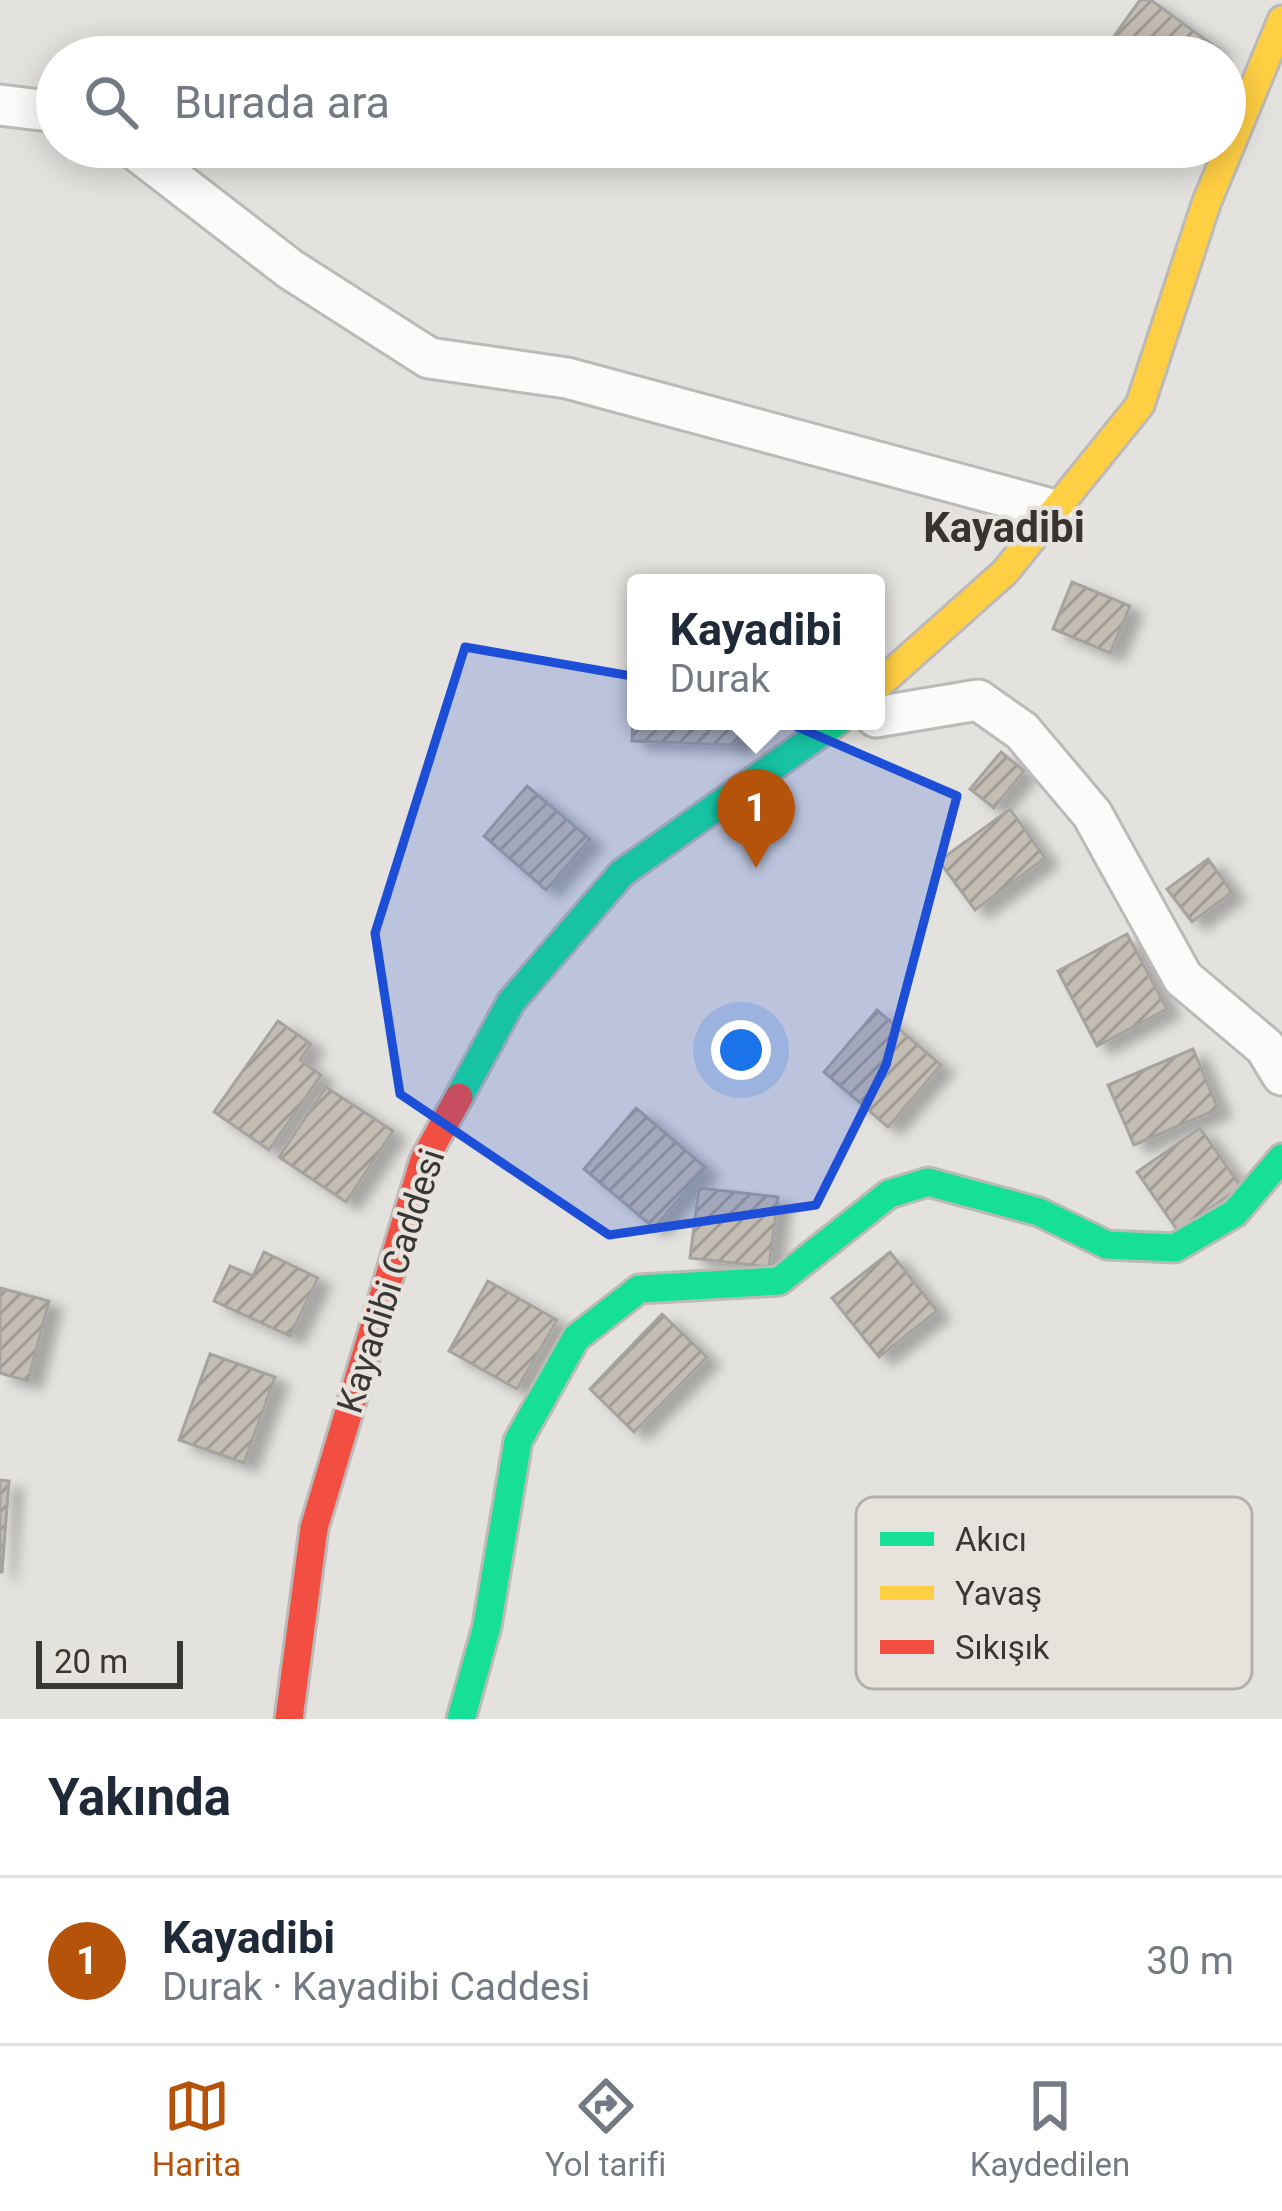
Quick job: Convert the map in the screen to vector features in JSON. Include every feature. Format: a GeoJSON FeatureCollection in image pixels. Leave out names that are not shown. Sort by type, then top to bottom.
{"type":"FeatureCollection","features":[{"type":"Feature","properties":{"kind":"street"},"geometry":{"type":"LineString","coordinates":[[1246,107],[1282,20]]}},
{"type":"Feature","properties":{"kind":"street"},"geometry":{"type":"LineString","coordinates":[[0,105],[36,109]]}},
{"type":"Feature","properties":{"kind":"street"},"geometry":{"type":"LineString","coordinates":[[159,168],[290,269],[429,358],[567,378],[1055,510]]}},
{"type":"Feature","properties":{"kind":"street"},"geometry":{"type":"LineString","coordinates":[[885,679],[1005,572],[1140,405],[1221,168]]}},
{"type":"Feature","properties":{"kind":"street"},"geometry":{"type":"LineString","coordinates":[[885,716],[978,700],[1022,731],[1092,814],[1183,978],[1265,1047],[1282,1075]]}},
{"type":"Feature","properties":{"kind":"street","name":"Kayadibi Caddesi"},"geometry":{"type":"LineString","coordinates":[[289,1719],[314,1528],[424,1160],[512,1002],[622,872],[829,730]]}},
{"type":"Feature","properties":{"kind":"street"},"geometry":{"type":"LineString","coordinates":[[461,1719],[487,1626],[518,1441],[575,1338],[639,1289],[779,1280],[889,1194],[928,1182],[1039,1212],[1106,1245],[1175,1248],[1235,1213],[1282,1158]]}},
{"type":"Feature","properties":{"kind":"highlighted area"},"geometry":{"type":"Polygon","coordinates":[[[465,647],[712,690],[957,796],[886,1065],[816,1205],[609,1235],[400,1094],[375,933],[465,647]]]}},
{"type":"Feature","properties":{"kind":"building"},"geometry":{"type":"Polygon","coordinates":[[[1140,0],[1151,0],[1200,36],[1114,36],[1140,0]]]}},
{"type":"Feature","properties":{"kind":"building"},"geometry":{"type":"Polygon","coordinates":[[[1072,582],[1130,606],[1110,653],[1053,629],[1072,582]]]}},
{"type":"Feature","properties":{"kind":"building"},"geometry":{"type":"Polygon","coordinates":[[[632,730],[739,730],[738,745],[632,741],[632,730]]]}},
{"type":"Feature","properties":{"kind":"building"},"geometry":{"type":"Polygon","coordinates":[[[1001,752],[1024,771],[994,808],[970,789],[1001,752]]]}},
{"type":"Feature","properties":{"kind":"building"},"geometry":{"type":"Polygon","coordinates":[[[527,786],[590,839],[546,890],[484,836],[527,786]]]}},
{"type":"Feature","properties":{"kind":"building"},"geometry":{"type":"Polygon","coordinates":[[[1010,809],[1045,858],[975,910],[939,861],[1010,809]]]}},
{"type":"Feature","properties":{"kind":"building"},"geometry":{"type":"Polygon","coordinates":[[[1208,859],[1232,892],[1192,922],[1167,889],[1208,859]]]}},
{"type":"Feature","properties":{"kind":"building"},"geometry":{"type":"Polygon","coordinates":[[[1127,934],[1167,1009],[1097,1046],[1058,971],[1127,934]]]}},
{"type":"Feature","properties":{"kind":"building"},"geometry":{"type":"Polygon","coordinates":[[[877,1010],[941,1065],[888,1127],[824,1072],[877,1010]]]}},
{"type":"Feature","properties":{"kind":"building"},"geometry":{"type":"Polygon","coordinates":[[[278,1021],[311,1044],[300,1060],[321,1075],[269,1150],[214,1112],[278,1021]]]}},
{"type":"Feature","properties":{"kind":"building"},"geometry":{"type":"Polygon","coordinates":[[[1193,1049],[1218,1109],[1134,1145],[1108,1085],[1193,1049]]]}},
{"type":"Feature","properties":{"kind":"building"},"geometry":{"type":"Polygon","coordinates":[[[326,1087],[393,1131],[346,1202],[279,1157],[326,1087]]]}},
{"type":"Feature","properties":{"kind":"building"},"geometry":{"type":"Polygon","coordinates":[[[636,1108],[706,1168],[654,1228],[584,1169],[636,1108]]]}},
{"type":"Feature","properties":{"kind":"building"},"geometry":{"type":"Polygon","coordinates":[[[1200,1128],[1241,1187],[1178,1231],[1137,1172],[1200,1128]]]}},
{"type":"Feature","properties":{"kind":"building"},"geometry":{"type":"Polygon","coordinates":[[[699,1188],[778,1197],[769,1267],[690,1258],[699,1188]]]}},
{"type":"Feature","properties":{"kind":"building"},"geometry":{"type":"Polygon","coordinates":[[[264,1252],[318,1278],[290,1336],[214,1301],[230,1266],[253,1276],[264,1252]]]}},
{"type":"Feature","properties":{"kind":"building"},"geometry":{"type":"Polygon","coordinates":[[[890,1252],[937,1311],[879,1357],[832,1298],[890,1252]]]}},
{"type":"Feature","properties":{"kind":"building"},"geometry":{"type":"Polygon","coordinates":[[[488,1281],[557,1320],[517,1389],[449,1351],[488,1281]]]}},
{"type":"Feature","properties":{"kind":"building"},"geometry":{"type":"Polygon","coordinates":[[[0,1288],[49,1301],[28,1381],[0,1373],[0,1288]]]}},
{"type":"Feature","properties":{"kind":"building"},"geometry":{"type":"Polygon","coordinates":[[[662,1314],[707,1357],[634,1432],[590,1389],[662,1314]]]}},
{"type":"Feature","properties":{"kind":"building"},"geometry":{"type":"Polygon","coordinates":[[[210,1354],[275,1377],[244,1463],[179,1440],[210,1354]]]}},
{"type":"Feature","properties":{"kind":"building"},"geometry":{"type":"Polygon","coordinates":[[[0,1480],[9,1481],[2,1572],[0,1572],[0,1480]]]}},
{"type":"Feature","properties":{"kind":"traffic: fast"},"geometry":{"type":"LineString","coordinates":[[459,1097],[511,1002],[622,873],[825,730]]}},
{"type":"Feature","properties":{"kind":"traffic: fast"},"geometry":{"type":"LineString","coordinates":[[461,1719],[487,1626],[518,1441],[576,1338],[639,1289],[779,1281],[889,1194],[928,1182],[1039,1212],[1107,1245],[1175,1248],[1235,1213],[1282,1158]]}},
{"type":"Feature","properties":{"kind":"traffic: slow"},"geometry":{"type":"LineString","coordinates":[[1246,107],[1282,20]]}},
{"type":"Feature","properties":{"kind":"traffic: slow"},"geometry":{"type":"LineString","coordinates":[[885,679],[1005,572],[1140,405],[1221,168]]}},
{"type":"Feature","properties":{"kind":"traffic: jam"},"geometry":{"type":"LineString","coordinates":[[289,1719],[314,1528],[424,1160],[459,1097]]}},
{"type":"Feature","properties":{"kind":"place","name":"Kayadibi"},"geometry":{"type":"Point","coordinates":[756,868]}},
{"type":"Feature","properties":{"kind":"district","name":"Kayadibi"},"geometry":{"type":"Point","coordinates":[1004,527]}}]}
